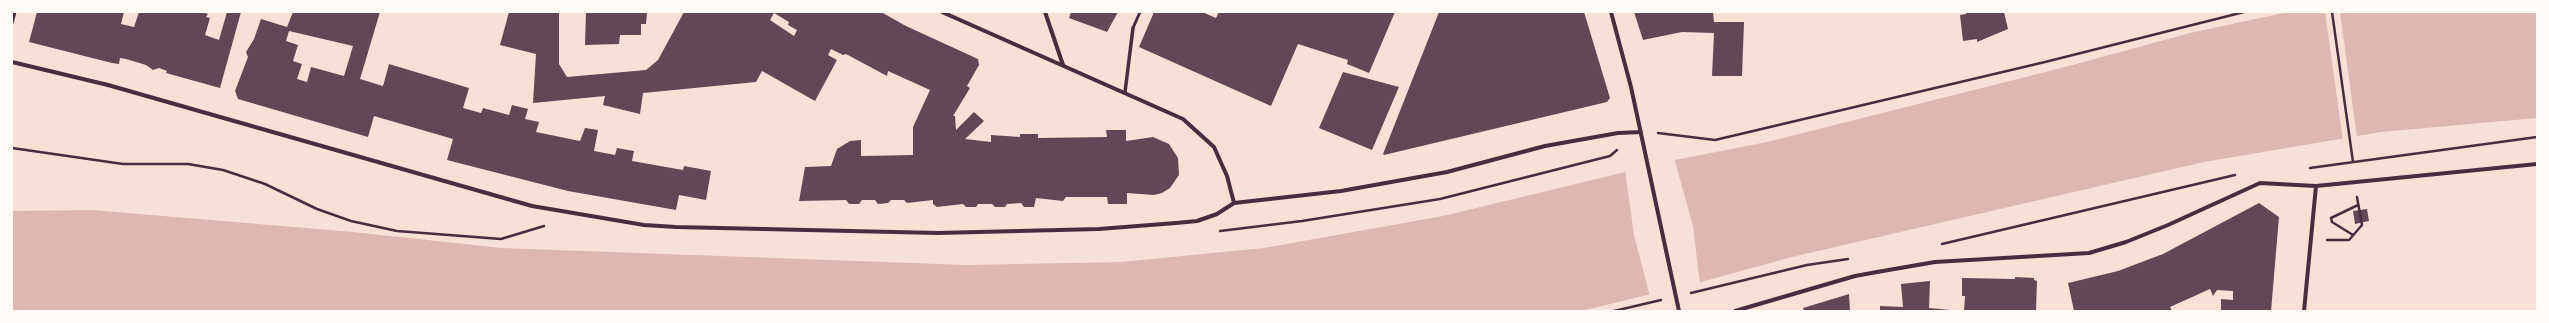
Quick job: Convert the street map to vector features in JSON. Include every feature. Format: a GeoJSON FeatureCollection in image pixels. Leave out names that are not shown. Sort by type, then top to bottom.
{"type":"FeatureCollection","features":[{"type":"Feature","properties":{"kind":"street"},"geometry":{"type":"LineString","coordinates":[[942,12],[1183,119],[1214,147],[1227,176],[1234,203]]}},
{"type":"Feature","properties":{"kind":"street"},"geometry":{"type":"LineString","coordinates":[[1045,12],[1063,65]]}},
{"type":"Feature","properties":{"kind":"street"},"geometry":{"type":"LineString","coordinates":[[1611,12],[1641,132],[1679,309]]}},
{"type":"Feature","properties":{"kind":"street"},"geometry":{"type":"LineString","coordinates":[[1125,92],[1133,28]]}},
{"type":"Feature","properties":{"kind":"street"},"geometry":{"type":"LineString","coordinates":[[12,62],[108,85],[492,196],[532,206],[644,225],[792,231],[1018,232],[1197,221],[1218,214],[1234,203],[1341,191],[1447,172],[1545,146],[1618,133],[1641,132]]}},
{"type":"Feature","properties":{"kind":"street"},"geometry":{"type":"LineString","coordinates":[[1735,311],[1855,276],[1935,262],[2089,253],[2126,242],[2168,225],[2260,183],[2316,186],[2537,164]]}},
{"type":"Feature","properties":{"kind":"street"},"geometry":{"type":"LineString","coordinates":[[2304,311],[2316,186]]}},
{"type":"Feature","properties":{"kind":"lane"},"geometry":{"type":"LineString","coordinates":[[12,23],[14,12]]}},
{"type":"Feature","properties":{"kind":"lane"},"geometry":{"type":"LineString","coordinates":[[1133,28],[1140,12]]}},
{"type":"Feature","properties":{"kind":"path"},"geometry":{"type":"LineString","coordinates":[[1218,232],[1440,199],[1610,156],[1641,132],[1715,140],[2045,62],[2244,12]]}},
{"type":"Feature","properties":{"kind":"path"},"geometry":{"type":"LineString","coordinates":[[2332,12],[2353,166]]}},
{"type":"Feature","properties":{"kind":"path"},"geometry":{"type":"LineString","coordinates":[[12,148],[123,164],[188,164],[223,170],[265,184],[317,209],[351,221],[397,231],[502,239],[548,225],[541,223]]}},
{"type":"Feature","properties":{"kind":"path"},"geometry":{"type":"LineString","coordinates":[[2311,240],[2349,240],[2362,225],[2356,189]]}},
{"type":"Feature","properties":{"kind":"path"},"geometry":{"type":"LineString","coordinates":[[2353,235],[2332,222],[2331,218],[2358,205]]}},
{"type":"Feature","properties":{"kind":"path"},"geometry":{"type":"LineString","coordinates":[[1686,294],[1807,265],[1851,259]]}},
{"type":"Feature","properties":{"kind":"path"},"geometry":{"type":"LineString","coordinates":[[1614,311],[1667,298]]}},
{"type":"Feature","properties":{"kind":"shaded area"},"geometry":{"type":"Polygon","coordinates":[[[2288,12],[2537,12],[2537,118],[2381,132],[2204,162],[1792,257],[1701,282],[1581,311],[12,311],[12,211],[92,210],[353,232],[502,248],[966,265],[1121,262],[1264,248],[1443,216],[1675,160],[1767,142],[2069,66],[2190,33],[2288,12]]]}},
{"type":"Feature","properties":{"kind":"pier"},"geometry":{"type":"Polygon","coordinates":[[[2325,12],[2340,12],[2357,138],[2343,140],[2325,12]]]}},
{"type":"Feature","properties":{"kind":"pier"},"geometry":{"type":"Polygon","coordinates":[[[1674,158],[1693,226],[1700,285],[1650,297],[1634,235],[1625,170],[1674,158]]]}},
{"type":"Feature","properties":{"kind":"building"},"geometry":{"type":"Polygon","coordinates":[[[37,12],[124,12],[121,24],[134,27],[139,12],[203,12],[208,14],[206,17],[210,18],[205,35],[219,40],[227,12],[241,12],[220,88],[166,73],[167,71],[159,68],[153,70],[146,65],[126,59],[120,58],[119,64],[112,63],[29,42],[37,12]]]}},
{"type":"Feature","properties":{"kind":"building"},"geometry":{"type":"Polygon","coordinates":[[[293,12],[380,12],[360,79],[383,86],[389,64],[469,88],[463,108],[481,113],[483,108],[509,115],[512,105],[528,109],[525,119],[539,122],[536,132],[580,141],[585,128],[598,130],[594,151],[615,155],[617,148],[634,151],[632,161],[683,170],[684,166],[711,171],[706,200],[679,195],[676,210],[568,191],[447,160],[453,139],[374,116],[368,137],[238,99],[235,91],[248,57],[246,52],[254,39],[261,19],[287,27],[293,12]],[[289,31],[286,41],[298,45],[293,61],[302,64],[297,79],[307,82],[311,67],[344,76],[353,46],[289,31]]]}},
{"type":"Feature","properties":{"kind":"building"},"geometry":{"type":"Polygon","coordinates":[[[509,12],[559,12],[559,64],[567,77],[646,70],[658,60],[684,12],[881,12],[906,26],[978,59],[979,65],[967,86],[970,88],[953,116],[955,116],[956,130],[974,112],[984,121],[965,139],[991,142],[991,135],[1020,137],[1020,134],[1038,134],[1038,138],[1107,137],[1106,130],[1126,130],[1126,141],[1153,137],[1169,144],[1178,158],[1179,175],[1170,188],[1162,193],[1154,195],[1127,193],[1127,204],[1108,204],[1107,197],[1066,197],[1063,201],[1036,198],[1034,207],[1024,207],[1021,203],[1007,204],[1005,207],[995,207],[992,204],[978,204],[976,207],[966,207],[963,204],[937,207],[933,204],[933,200],[907,203],[904,200],[891,200],[888,203],[878,204],[875,200],[862,200],[859,204],[849,204],[846,200],[799,201],[805,167],[831,166],[837,149],[850,141],[861,140],[861,156],[913,155],[913,127],[930,90],[888,71],[887,76],[846,54],[843,55],[831,49],[828,55],[837,60],[815,101],[762,71],[756,82],[643,93],[640,114],[603,105],[605,96],[533,103],[536,54],[500,45],[509,12]],[[774,13],[770,20],[794,36],[797,30],[788,25],[789,22],[774,13]]]}},
{"type":"Feature","properties":{"kind":"building"},"geometry":{"type":"Polygon","coordinates":[[[586,12],[652,13],[647,13],[646,24],[641,24],[641,35],[620,35],[619,44],[585,45],[586,12]]]}},
{"type":"Feature","properties":{"kind":"building"},"geometry":{"type":"Polygon","coordinates":[[[1071,12],[1118,12],[1107,32],[1069,18],[1071,12]]]}},
{"type":"Feature","properties":{"kind":"building"},"geometry":{"type":"Polygon","coordinates":[[[1154,12],[1202,12],[1216,18],[1219,12],[1395,12],[1369,73],[1347,64],[1348,60],[1298,44],[1271,106],[1139,47],[1154,12]]]}},
{"type":"Feature","properties":{"kind":"building"},"geometry":{"type":"Polygon","coordinates":[[[1439,12],[1584,12],[1610,98],[1607,102],[1384,155],[1383,154],[1439,12]]]}},
{"type":"Feature","properties":{"kind":"building"},"geometry":{"type":"Polygon","coordinates":[[[1634,12],[1713,12],[1714,22],[1744,22],[1742,76],[1712,76],[1714,33],[1682,32],[1643,40],[1634,12]]]}},
{"type":"Feature","properties":{"kind":"building"},"geometry":{"type":"Polygon","coordinates":[[[1966,12],[2004,12],[2008,29],[1977,42],[1977,39],[1963,41],[1960,15],[1966,14],[1966,12]]]}},
{"type":"Feature","properties":{"kind":"building"},"geometry":{"type":"Polygon","coordinates":[[[1343,72],[1399,87],[1372,150],[1319,128],[1343,72]]]}},
{"type":"Feature","properties":{"kind":"building"},"geometry":{"type":"Polygon","coordinates":[[[2259,203],[2279,217],[2271,311],[2221,311],[2221,299],[2233,300],[2233,291],[2217,290],[2213,296],[2210,289],[2170,307],[2172,311],[2074,311],[2068,283],[2118,271],[2163,254],[2259,203]]]}},
{"type":"Feature","properties":{"kind":"building"},"geometry":{"type":"Polygon","coordinates":[[[2367,209],[2369,221],[2355,224],[2353,211],[2367,209]]]}},
{"type":"Feature","properties":{"kind":"building"},"geometry":{"type":"Polygon","coordinates":[[[2015,277],[2034,278],[2034,280],[2037,281],[2036,311],[1964,311],[1965,296],[1962,296],[1962,278],[2015,279],[2015,277]]]}},
{"type":"Feature","properties":{"kind":"building"},"geometry":{"type":"Polygon","coordinates":[[[1930,281],[1929,308],[1962,311],[1880,311],[1880,306],[1903,307],[1901,284],[1930,281]]]}},
{"type":"Feature","properties":{"kind":"building"},"geometry":{"type":"Polygon","coordinates":[[[1849,294],[1850,311],[1804,311],[1803,308],[1849,294]]]}}]}
